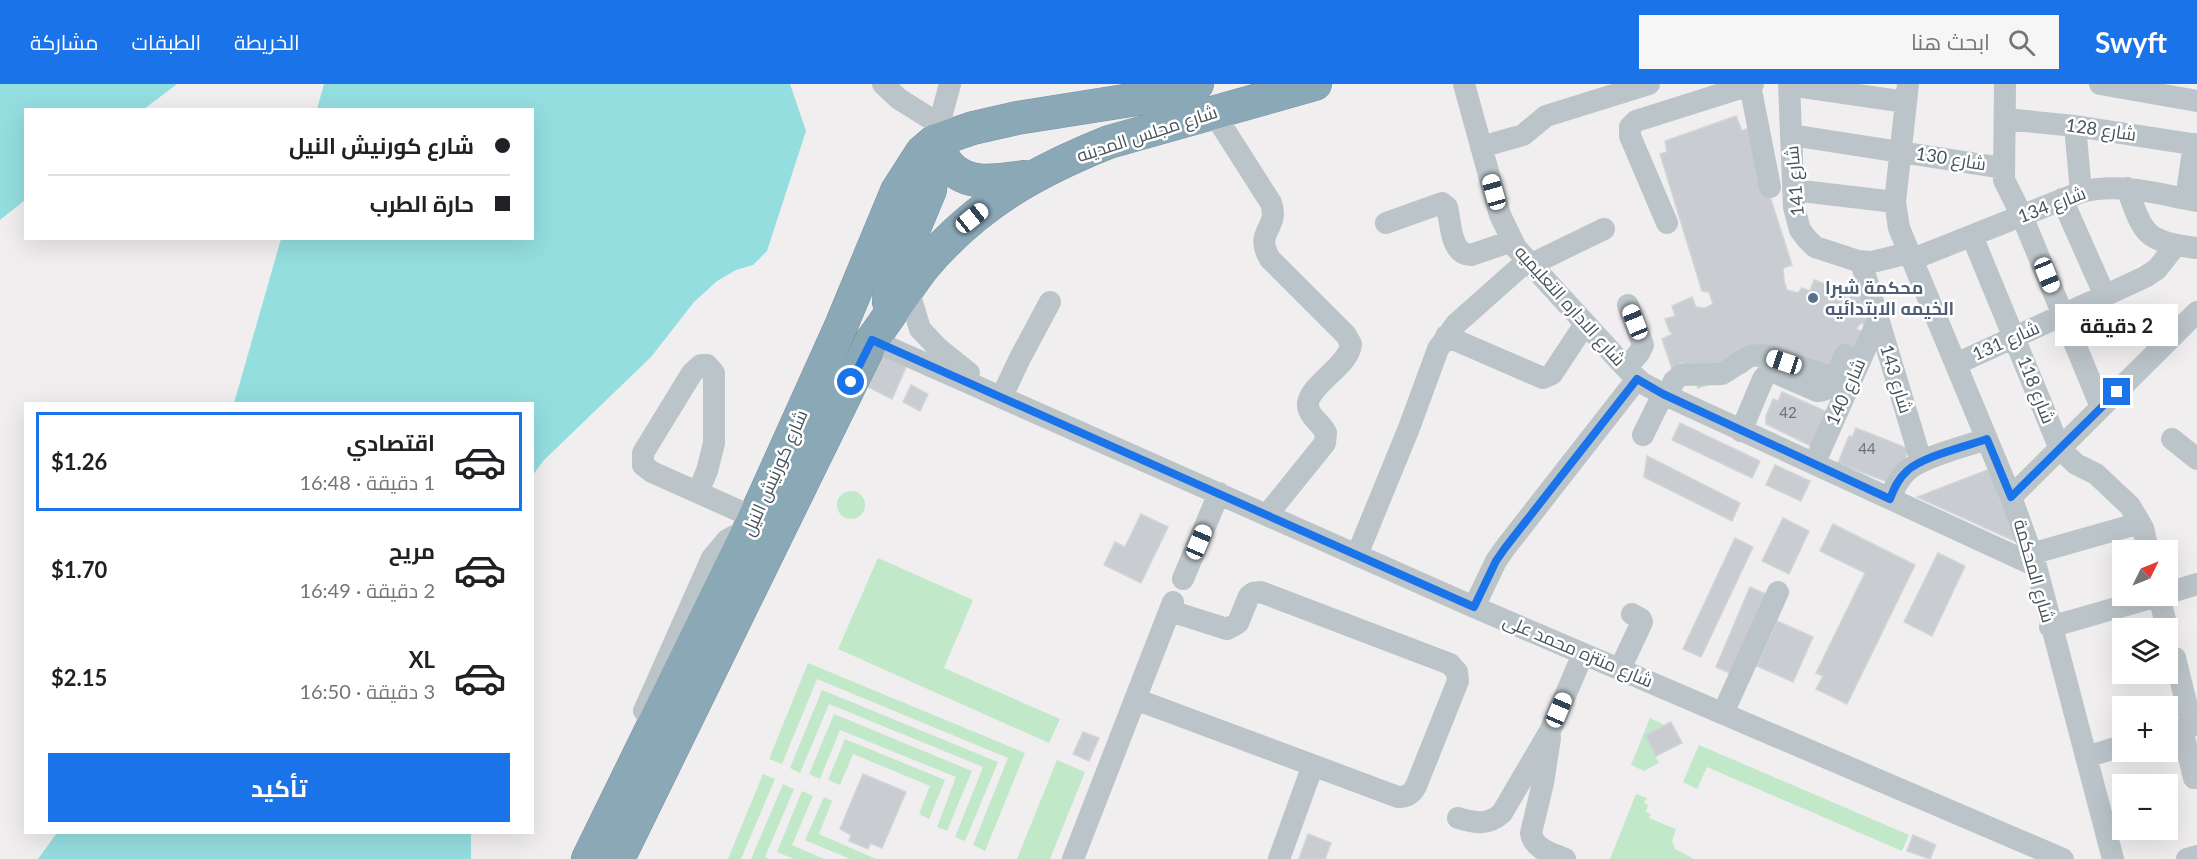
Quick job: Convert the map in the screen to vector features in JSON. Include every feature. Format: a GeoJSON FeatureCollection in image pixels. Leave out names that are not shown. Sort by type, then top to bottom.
{"type":"FeatureCollection","features":[{"type":"Feature","properties":{"kind":"highway","name":"شارع مجلس المدينه"},"geometry":{"type":"LineString","coordinates":[[937,133],[1150,97],[1197,84]]}},
{"type":"Feature","properties":{"kind":"highway","name":"شارع مجلس المدينه"},"geometry":{"type":"LineString","coordinates":[[880,328],[924,267],[958,230],[987,206],[1032,176],[1109,142],[1315,84]]}},
{"type":"Feature","properties":{"kind":"highway"},"geometry":{"type":"LineString","coordinates":[[937,133],[949,165],[974,181],[986,182],[1032,176]]}},
{"type":"Feature","properties":{"kind":"highway"},"geometry":{"type":"LineString","coordinates":[[880,328],[890,286],[930,190],[937,133]]}},
{"type":"Feature","properties":{"kind":"highway","name":"شارع كورنيش النيل"},"geometry":{"type":"LineString","coordinates":[[588,859],[752,523],[841,326],[897,191],[937,133]]}},
{"type":"Feature","properties":{"kind":"highway","name":"شارع كورنيش النيل"},"geometry":{"type":"LineString","coordinates":[[618,859],[880,328]]}},
{"type":"Feature","properties":{"kind":"street"},"geometry":{"type":"LineString","coordinates":[[883,84],[937,133]]}},
{"type":"Feature","properties":{"kind":"street","name":"شارع كورنيش النيل"},"geometry":{"type":"LineString","coordinates":[[937,133],[950,84]]}},
{"type":"Feature","properties":{"kind":"street","name":"شارع الاداره التعليميه"},"geometry":{"type":"LineString","coordinates":[[1464,84],[1500,215],[1512,241],[1528,263],[1631,374],[1665,396],[1890,499],[2034,560]]}},
{"type":"Feature","properties":{"kind":"street"},"geometry":{"type":"LineString","coordinates":[[1481,147],[1523,135],[1546,117],[1649,84]]}},
{"type":"Feature","properties":{"kind":"street"},"geometry":{"type":"LineString","coordinates":[[2005,84],[2004,180],[2022,216],[2101,407]]}},
{"type":"Feature","properties":{"kind":"street"},"geometry":{"type":"LineString","coordinates":[[2100,84],[2197,101]]}},
{"type":"Feature","properties":{"kind":"street"},"geometry":{"type":"LineString","coordinates":[[1667,224],[1630,136],[1630,127],[1636,121],[1751,85],[1770,186]]}},
{"type":"Feature","properties":{"kind":"street"},"geometry":{"type":"LineString","coordinates":[[1789,85],[1907,93]]}},
{"type":"Feature","properties":{"kind":"street","name":"شارع 141"},"geometry":{"type":"LineString","coordinates":[[1789,85],[1796,219],[1807,239],[1815,247],[1861,262],[1911,256]]}},
{"type":"Feature","properties":{"kind":"street","name":"شارع المحكمة"},"geometry":{"type":"LineString","coordinates":[[1907,93],[1894,202],[1899,228],[2011,497],[2034,560],[2113,859]]}},
{"type":"Feature","properties":{"kind":"street"},"geometry":{"type":"LineString","coordinates":[[1212,112],[1271,203],[1274,213],[1263,241],[1266,253],[1346,335],[1351,344],[1347,357],[1312,393],[1308,402],[1309,411],[1326,433],[1325,443],[1267,515]]}},
{"type":"Feature","properties":{"kind":"street","name":"شارع 128"},"geometry":{"type":"LineString","coordinates":[[2005,119],[2075,126],[2195,145]]}},
{"type":"Feature","properties":{"kind":"street"},"geometry":{"type":"LineString","coordinates":[[2075,126],[2072,196],[2105,296]]}},
{"type":"Feature","properties":{"kind":"street","name":"شارع 130"},"geometry":{"type":"LineString","coordinates":[[1791,135],[2003,168]]}},
{"type":"Feature","properties":{"kind":"street"},"geometry":{"type":"LineString","coordinates":[[2192,200],[2195,145]]}},
{"type":"Feature","properties":{"kind":"street","name":"شارع 134"},"geometry":{"type":"LineString","coordinates":[[1911,256],[1972,236],[2072,196],[2112,187],[2192,200]]}},
{"type":"Feature","properties":{"kind":"street"},"geometry":{"type":"LineString","coordinates":[[2127,188],[2143,228],[2157,240],[2186,246]]}},
{"type":"Feature","properties":{"kind":"street"},"geometry":{"type":"LineString","coordinates":[[1793,190],[1894,202]]}},
{"type":"Feature","properties":{"kind":"street"},"geometry":{"type":"LineString","coordinates":[[1386,223],[1442,203],[1447,207],[1455,244],[1466,255],[1512,241]]}},
{"type":"Feature","properties":{"kind":"street"},"geometry":{"type":"LineString","coordinates":[[1357,555],[1412,420],[1431,363],[1446,336],[1456,324],[1528,263],[1604,229]]}},
{"type":"Feature","properties":{"kind":"street","name":"شارع 118"},"geometry":{"type":"LineString","coordinates":[[1972,236],[2060,449],[2076,464],[2096,474],[2130,506],[2140,523],[2145,540]]}},
{"type":"Feature","properties":{"kind":"street","name":"شارع 131"},"geometry":{"type":"LineString","coordinates":[[1956,364],[2145,277],[2186,246]]}},
{"type":"Feature","properties":{"kind":"street","name":"شارع 143"},"geometry":{"type":"LineString","coordinates":[[1861,262],[1922,462]]}},
{"type":"Feature","properties":{"kind":"street","name":"شارع منتزه محمد على"},"geometry":{"type":"LineString","coordinates":[[908,289],[916,321],[926,336],[950,358],[999,395]]}},
{"type":"Feature","properties":{"kind":"street"},"geometry":{"type":"LineString","coordinates":[[999,395],[1050,302]]}},
{"type":"Feature","properties":{"kind":"street"},"geometry":{"type":"LineString","coordinates":[[1474,607],[1496,561],[1631,374],[1643,345],[1628,305]]}},
{"type":"Feature","properties":{"kind":"street"},"geometry":{"type":"LineString","coordinates":[[2011,497],[2197,312]]}},
{"type":"Feature","properties":{"kind":"street","name":"شارع 140"},"geometry":{"type":"LineString","coordinates":[[1814,464],[1878,320]]}},
{"type":"Feature","properties":{"kind":"street"},"geometry":{"type":"LineString","coordinates":[[1446,336],[1544,378],[1552,374],[1585,324]]}},
{"type":"Feature","properties":{"kind":"street","name":"شارع منتزه محمد على"},"geometry":{"type":"LineString","coordinates":[[880,328],[921,360],[1474,607],[2063,859]]}},
{"type":"Feature","properties":{"kind":"street"},"geometry":{"type":"LineString","coordinates":[[921,360],[922,344],[926,336]]}},
{"type":"Feature","properties":{"kind":"street"},"geometry":{"type":"LineString","coordinates":[[1643,435],[1674,381],[1681,375],[1722,374],[1754,354],[1764,355],[1835,378]]}},
{"type":"Feature","properties":{"kind":"street"},"geometry":{"type":"LineString","coordinates":[[1741,431],[1763,379],[1768,373],[1776,373],[1817,391],[1830,387],[1845,355]]}},
{"type":"Feature","properties":{"kind":"street"},"geometry":{"type":"LineString","coordinates":[[698,492],[707,471],[714,443],[714,373],[707,365],[701,365],[692,373],[643,453],[642,459],[647,469],[698,492],[752,523]]}},
{"type":"Feature","properties":{"kind":"street"},"geometry":{"type":"LineString","coordinates":[[1890,499],[1897,482],[1908,469],[1987,439]]}},
{"type":"Feature","properties":{"kind":"street"},"geometry":{"type":"LineString","coordinates":[[2172,439],[2197,459]]}},
{"type":"Feature","properties":{"kind":"street"},"geometry":{"type":"LineString","coordinates":[[1072,859],[1172,606],[1167,593],[1168,586],[1176,579],[1183,579],[1219,493]]}},
{"type":"Feature","properties":{"kind":"street"},"geometry":{"type":"LineString","coordinates":[[2034,560],[2140,523]]}},
{"type":"Feature","properties":{"kind":"street"},"geometry":{"type":"LineString","coordinates":[[2178,591],[2196,587]]}},
{"type":"Feature","properties":{"kind":"street"},"geometry":{"type":"LineString","coordinates":[[1135,699],[1398,796],[1409,795],[1416,786],[1458,681],[1457,672],[1450,664],[1261,592],[1249,596],[1238,623],[1227,629],[1172,606]]}},
{"type":"Feature","properties":{"kind":"street"},"geometry":{"type":"LineString","coordinates":[[1723,714],[1778,592]]}},
{"type":"Feature","properties":{"kind":"street"},"geometry":{"type":"LineString","coordinates":[[2050,627],[2123,606]]}},
{"type":"Feature","properties":{"kind":"street"},"geometry":{"type":"LineString","coordinates":[[1620,669],[1642,622],[1632,614]]}},
{"type":"Feature","properties":{"kind":"street"},"geometry":{"type":"LineString","coordinates":[[1458,818],[1475,823],[1490,821],[1502,813],[1550,731],[1584,654]]}},
{"type":"Feature","properties":{"kind":"street"},"geometry":{"type":"LineString","coordinates":[[2178,684],[2194,778]]}},
{"type":"Feature","properties":{"kind":"street"},"geometry":{"type":"LineString","coordinates":[[1550,731],[1547,762],[1531,833],[1535,844],[1565,859]]}},
{"type":"Feature","properties":{"kind":"street"},"geometry":{"type":"LineString","coordinates":[[2086,757],[2112,749]]}},
{"type":"Feature","properties":{"kind":"street"},"geometry":{"type":"LineString","coordinates":[[1279,859],[1313,765]]}},
{"type":"Feature","properties":{"kind":"street"},"geometry":{"type":"LineString","coordinates":[[1508,804],[1534,814]]}},
{"type":"Feature","properties":{"kind":"street"},"geometry":{"type":"LineString","coordinates":[[2187,859],[2197,856]]}},
{"type":"Feature","properties":{"kind":"green space"},"geometry":{"type":"Polygon","coordinates":[[[851,491],[861,495],[865,505],[861,515],[851,519],[841,515],[837,505],[841,495],[851,491]]]}},
{"type":"Feature","properties":{"kind":"green space"},"geometry":{"type":"Polygon","coordinates":[[[878,558],[973,600],[944,668],[1060,719],[1049,743],[838,649],[878,558]]]}},
{"type":"Feature","properties":{"kind":"green space"},"geometry":{"type":"Polygon","coordinates":[[[808,663],[1025,753],[985,851],[973,845],[1008,758],[817,679],[782,764],[769,759],[808,663]]]}},
{"type":"Feature","properties":{"kind":"green space"},"geometry":{"type":"Polygon","coordinates":[[[822,690],[998,762],[965,841],[955,837],[983,767],[829,704],[800,773],[790,768],[822,690]]]}},
{"type":"Feature","properties":{"kind":"green space"},"geometry":{"type":"Polygon","coordinates":[[[834,714],[972,771],[947,831],[937,827],[956,777],[840,730],[820,779],[809,774],[834,714]]]}},
{"type":"Feature","properties":{"kind":"green space"},"geometry":{"type":"Polygon","coordinates":[[[1650,718],[1665,725],[1645,735],[1659,763],[1644,771],[1631,765],[1650,718]]]}},
{"type":"Feature","properties":{"kind":"green space"},"geometry":{"type":"Polygon","coordinates":[[[845,739],[945,780],[929,819],[919,814],[930,786],[853,754],[840,785],[828,780],[845,739]]]}},
{"type":"Feature","properties":{"kind":"green space"},"geometry":{"type":"Polygon","coordinates":[[[1699,745],[1909,835],[1902,851],[1707,767],[1697,789],[1683,782],[1699,745]]]}},
{"type":"Feature","properties":{"kind":"green space"},"geometry":{"type":"Polygon","coordinates":[[[1057,760],[1085,772],[1050,859],[1017,859],[1057,760]]]}},
{"type":"Feature","properties":{"kind":"green space"},"geometry":{"type":"Polygon","coordinates":[[[763,774],[775,779],[741,859],[728,859],[763,774]]]}},
{"type":"Feature","properties":{"kind":"green space"},"geometry":{"type":"Polygon","coordinates":[[[783,784],[794,789],[765,857],[769,859],[751,859],[783,784]]]}},
{"type":"Feature","properties":{"kind":"green space"},"geometry":{"type":"Polygon","coordinates":[[[802,791],[813,796],[792,845],[824,859],[794,859],[777,852],[802,791]]]}},
{"type":"Feature","properties":{"kind":"green space"},"geometry":{"type":"Polygon","coordinates":[[[1636,794],[1647,798],[1644,803],[1648,805],[1646,812],[1651,814],[1649,818],[1676,829],[1672,841],[1675,849],[1694,859],[1610,859],[1636,794]]]}},
{"type":"Feature","properties":{"kind":"green space"},"geometry":{"type":"Polygon","coordinates":[[[824,797],[832,801],[819,834],[876,859],[850,859],[805,840],[824,797]]]}},
{"type":"Feature","properties":{"kind":"water"},"geometry":{"type":"Polygon","coordinates":[[[0,84],[177,84],[145,108],[24,108],[24,201],[0,220],[0,84]]]}},
{"type":"Feature","properties":{"kind":"water"},"geometry":{"type":"Polygon","coordinates":[[[324,84],[790,84],[806,131],[767,251],[753,265],[736,270],[717,281],[694,302],[651,357],[543,461],[534,474],[534,402],[234,402],[281,240],[534,240],[534,108],[317,108],[324,84]]]}},
{"type":"Feature","properties":{"kind":"water"},"geometry":{"type":"Polygon","coordinates":[[[56,834],[471,834],[471,859],[38,859],[56,834]]]}},
{"type":"Feature","properties":{"kind":"building"},"geometry":{"type":"Polygon","coordinates":[[[1736,116],[1742,131],[1748,128],[1792,265],[1783,268],[1787,290],[1798,293],[1802,288],[1810,291],[1814,280],[1862,297],[1861,303],[1868,310],[1865,325],[1861,323],[1856,329],[1868,334],[1834,390],[1749,353],[1746,372],[1698,388],[1695,380],[1687,383],[1682,362],[1672,369],[1662,339],[1673,334],[1665,319],[1675,316],[1672,306],[1692,297],[1696,307],[1705,308],[1713,304],[1709,292],[1702,291],[1660,154],[1667,152],[1665,141],[1736,116]]]}},
{"type":"Feature","properties":{"kind":"building"},"geometry":{"type":"Polygon","coordinates":[[[883,354],[907,365],[892,399],[868,387],[883,354]]]}},
{"type":"Feature","properties":{"kind":"building"},"geometry":{"type":"Polygon","coordinates":[[[911,385],[928,394],[920,411],[903,402],[911,385]]]}},
{"type":"Feature","properties":{"kind":"building"},"geometry":{"type":"Polygon","coordinates":[[[1782,392],[1832,414],[1815,448],[1766,424],[1766,416],[1773,399],[1778,401],[1782,392]]]}},
{"type":"Feature","properties":{"kind":"building"},"geometry":{"type":"Polygon","coordinates":[[[1680,423],[1760,461],[1752,478],[1672,440],[1680,423]]]}},
{"type":"Feature","properties":{"kind":"building"},"geometry":{"type":"Polygon","coordinates":[[[1856,428],[1909,449],[1898,476],[1890,483],[1838,463],[1849,436],[1852,437],[1856,428]]]}},
{"type":"Feature","properties":{"kind":"building"},"geometry":{"type":"Polygon","coordinates":[[[1647,456],[1740,503],[1732,521],[1644,477],[1647,456]]]}},
{"type":"Feature","properties":{"kind":"building"},"geometry":{"type":"Polygon","coordinates":[[[1775,465],[1810,481],[1801,501],[1766,485],[1775,465]]]}},
{"type":"Feature","properties":{"kind":"building"},"geometry":{"type":"Polygon","coordinates":[[[1990,469],[2019,543],[1917,497],[1990,469]]]}},
{"type":"Feature","properties":{"kind":"building"},"geometry":{"type":"Polygon","coordinates":[[[1141,514],[1168,527],[1141,583],[1104,565],[1115,542],[1125,547],[1141,514]]]}},
{"type":"Feature","properties":{"kind":"building"},"geometry":{"type":"Polygon","coordinates":[[[1783,518],[1809,531],[1789,574],[1762,561],[1783,518]]]}},
{"type":"Feature","properties":{"kind":"building"},"geometry":{"type":"Polygon","coordinates":[[[1833,524],[1915,565],[1847,704],[1816,689],[1823,676],[1816,673],[1865,573],[1820,551],[1833,524]]]}},
{"type":"Feature","properties":{"kind":"building"},"geometry":{"type":"Polygon","coordinates":[[[1735,538],[1753,547],[1701,657],[1683,649],[1735,538]]]}},
{"type":"Feature","properties":{"kind":"building"},"geometry":{"type":"Polygon","coordinates":[[[1938,553],[1965,566],[1932,636],[1904,622],[1938,553]]]}},
{"type":"Feature","properties":{"kind":"building"},"geometry":{"type":"Polygon","coordinates":[[[1750,587],[1772,597],[1739,677],[1716,667],[1750,587]]]}},
{"type":"Feature","properties":{"kind":"building"},"geometry":{"type":"Polygon","coordinates":[[[1777,621],[1813,637],[1793,682],[1757,666],[1777,621]]]}},
{"type":"Feature","properties":{"kind":"building"},"geometry":{"type":"Polygon","coordinates":[[[1671,722],[1682,743],[1656,756],[1645,735],[1671,722]]]}},
{"type":"Feature","properties":{"kind":"building"},"geometry":{"type":"Polygon","coordinates":[[[1083,732],[1099,738],[1089,761],[1073,754],[1083,732]]]}},
{"type":"Feature","properties":{"kind":"building"},"geometry":{"type":"Polygon","coordinates":[[[863,774],[906,792],[882,848],[870,843],[868,849],[849,841],[851,835],[840,829],[863,774]]]}},
{"type":"Feature","properties":{"kind":"building"},"geometry":{"type":"Polygon","coordinates":[[[1308,834],[1331,843],[1325,859],[1299,859],[1308,834]]]}},
{"type":"Feature","properties":{"kind":"building"},"geometry":{"type":"Polygon","coordinates":[[[1913,835],[1936,845],[1930,859],[1907,851],[1913,835]]]}},
{"type":"Feature","properties":{"kind":"place","name":"محكمة شبرا الخيمه الابتدائيه"},"geometry":{"type":"Point","coordinates":[1813,298]}},
{"type":"Feature","properties":{"kind":"route"},"geometry":{"type":"LineString","coordinates":[[851,382],[872,340],[1474,607],[1496,561],[1505,548],[1637,379],[1648,387],[1890,499],[1897,482],[1908,469],[1987,439],[2011,497],[2117,392]]}}]}
